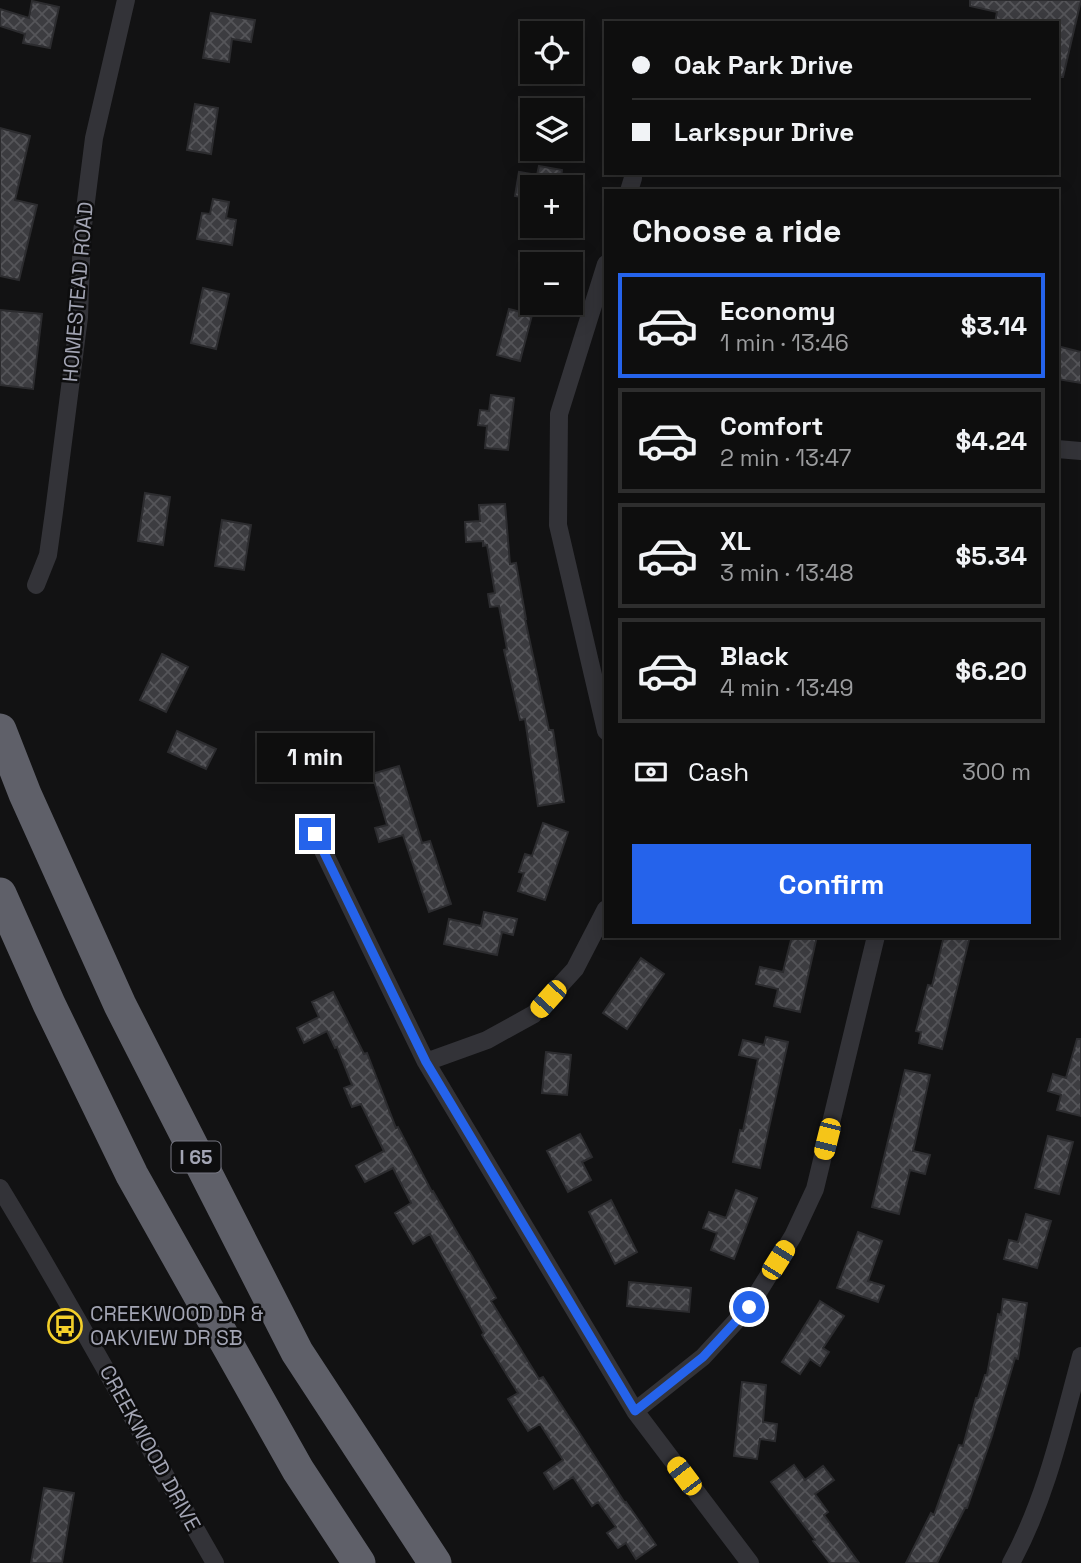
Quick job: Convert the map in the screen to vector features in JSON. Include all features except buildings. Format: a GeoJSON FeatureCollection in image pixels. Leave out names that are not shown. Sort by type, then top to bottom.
{"type":"FeatureCollection","features":[{"type":"Feature","properties":{"kind":"highway","name":"I 65"},"geometry":{"type":"LineString","coordinates":[[0,730],[120,1005],[297,1352],[435,1563]]}},
{"type":"Feature","properties":{"kind":"highway"},"geometry":{"type":"LineString","coordinates":[[0,894],[49,1004],[132,1175],[298,1471],[359,1563]]}},
{"type":"Feature","properties":{"kind":"street","name":"HOMESTEAD ROAD"},"geometry":{"type":"LineString","coordinates":[[36,585],[48,555],[53,523],[79,317],[82,233],[94,138],[127,0]]}},
{"type":"Feature","properties":{"kind":"street"},"geometry":{"type":"LineString","coordinates":[[604,277],[597,321],[559,414],[558,525],[604,722]]}},
{"type":"Feature","properties":{"kind":"street"},"geometry":{"type":"LineString","coordinates":[[1059,449],[1081,451]]}},
{"type":"Feature","properties":{"kind":"street"},"geometry":{"type":"LineString","coordinates":[[315,834],[426,1062],[635,1411],[750,1563]]}},
{"type":"Feature","properties":{"kind":"street"},"geometry":{"type":"LineString","coordinates":[[426,1062],[488,1040],[534,1014],[575,969],[604,913]]}},
{"type":"Feature","properties":{"kind":"street"},"geometry":{"type":"LineString","coordinates":[[635,1411],[703,1357],[749,1307],[793,1236],[815,1189],[876,938]]}},
{"type":"Feature","properties":{"kind":"street","name":"CREEKWOOD DRIVE"},"geometry":{"type":"LineString","coordinates":[[0,1188],[95,1348],[215,1563]]}},
{"type":"Feature","properties":{"kind":"street"},"geometry":{"type":"LineString","coordinates":[[1011,1563],[1026,1537],[1051,1465],[1081,1356]]}},
{"type":"Feature","properties":{"kind":"place","name":"CREEKWOOD DR & OAKVIEW DR SB"},"geometry":{"type":"Point","coordinates":[65,1326]}},
{"type":"Feature","properties":{"kind":"route"},"geometry":{"type":"LineString","coordinates":[[315,834],[426,1062],[635,1411],[703,1357],[749,1307]]}}]}
